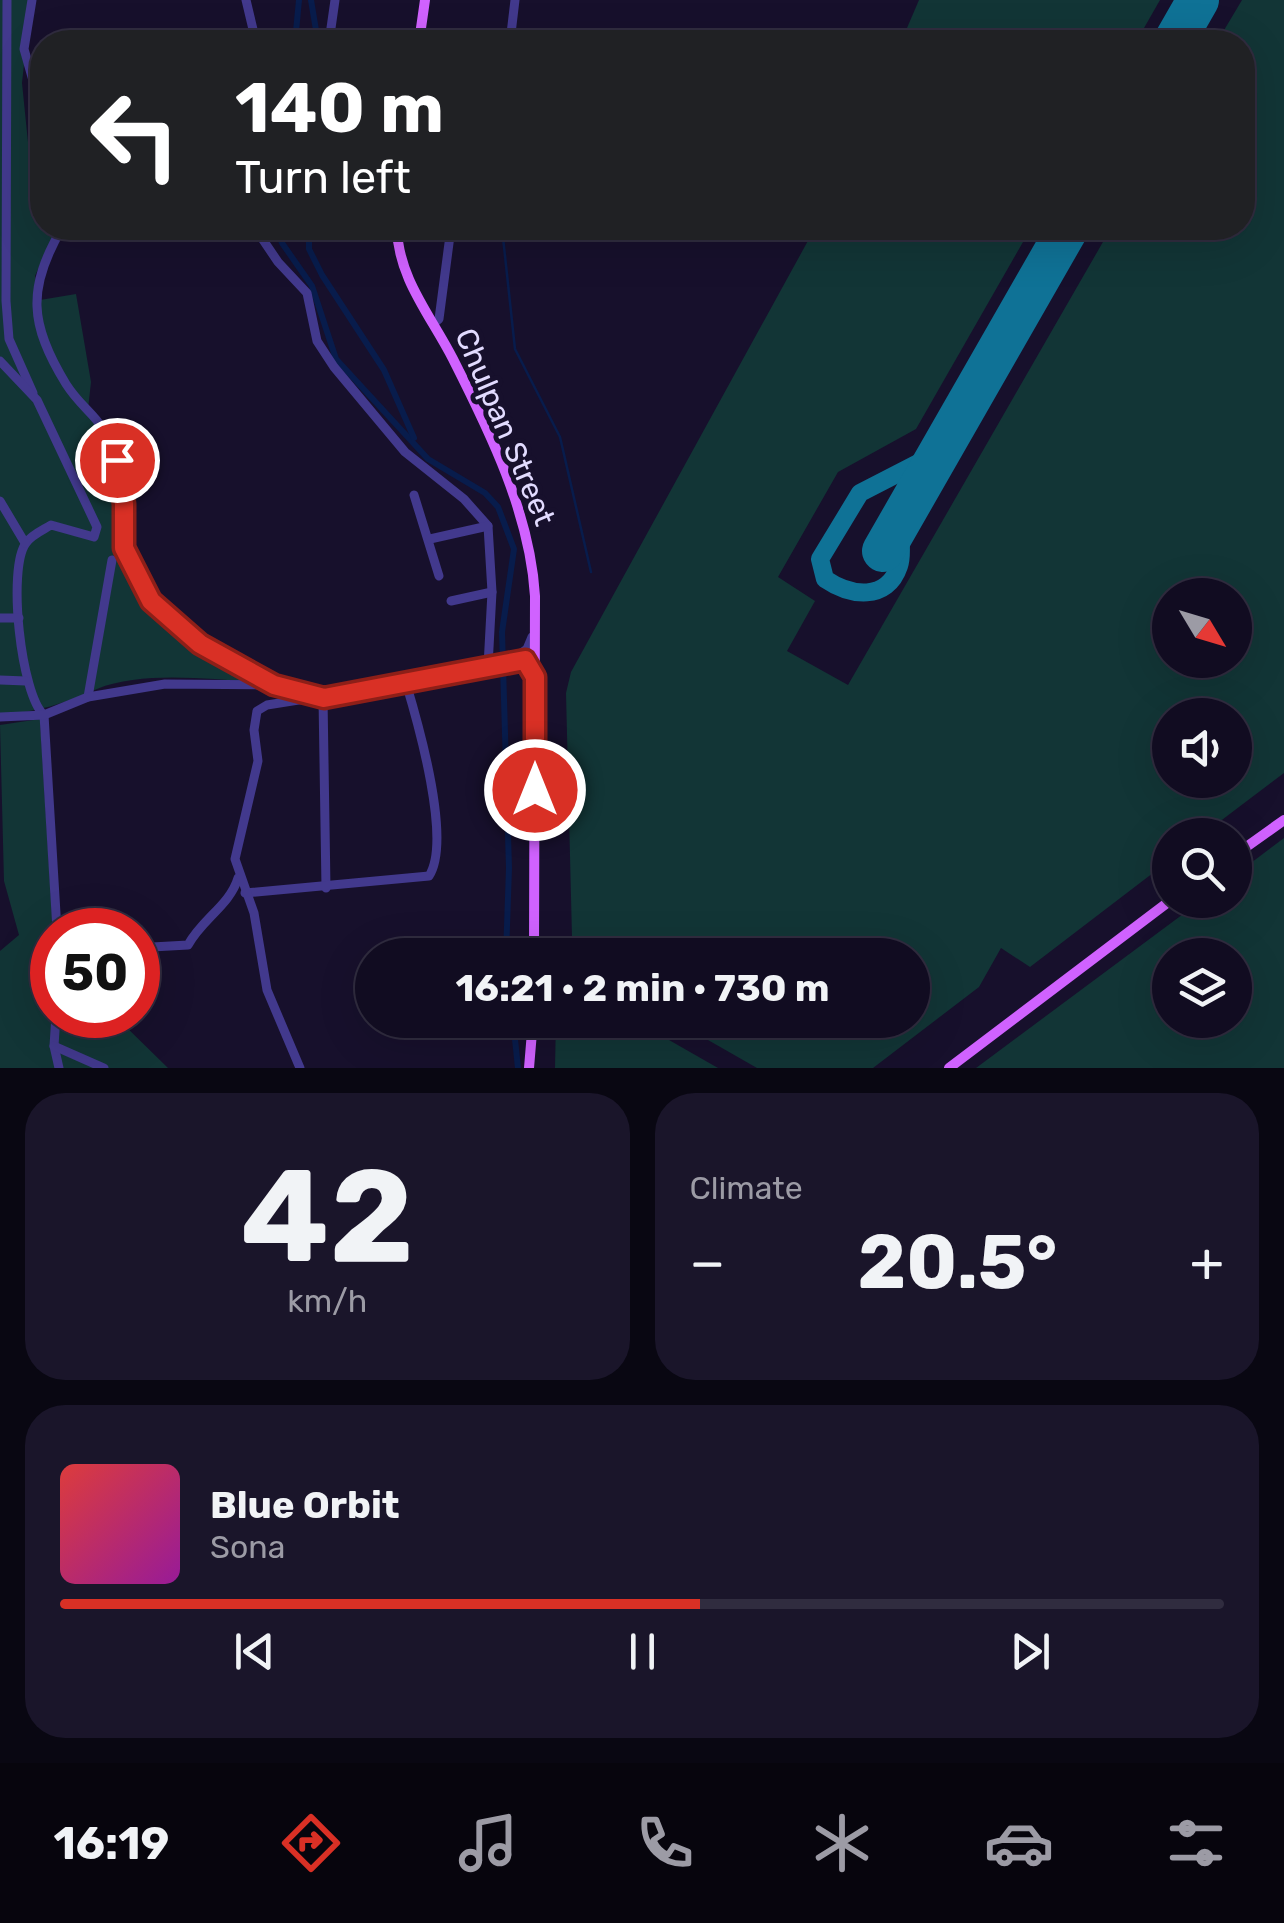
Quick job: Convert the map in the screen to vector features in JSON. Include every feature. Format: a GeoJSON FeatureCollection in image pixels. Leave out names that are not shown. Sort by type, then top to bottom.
{"type":"FeatureCollection","features":[{"type":"Feature","properties":{"kind":"main road"},"geometry":{"type":"LineString","coordinates":[[421,30],[425,0]]}},
{"type":"Feature","properties":{"kind":"main road","name":"Chulpan Street"},"geometry":{"type":"LineString","coordinates":[[399,240],[404,269],[458,371],[522,518],[533,570],[534,938]]}},
{"type":"Feature","properties":{"kind":"main road"},"geometry":{"type":"LineString","coordinates":[[1252,843],[1284,820]]}},
{"type":"Feature","properties":{"kind":"main road"},"geometry":{"type":"LineString","coordinates":[[950,1068],[1152,914]]}},
{"type":"Feature","properties":{"kind":"main road"},"geometry":{"type":"LineString","coordinates":[[529,1068],[532,1038]]}},
{"type":"Feature","properties":{"kind":"street"},"geometry":{"type":"LineString","coordinates":[[8,0],[3,263],[9,339],[96,533],[86,536],[51,525],[25,543]]}},
{"type":"Feature","properties":{"kind":"street"},"geometry":{"type":"LineString","coordinates":[[30,70],[24,49],[32,0]]}},
{"type":"Feature","properties":{"kind":"street"},"geometry":{"type":"LineString","coordinates":[[246,0],[253,30]]}},
{"type":"Feature","properties":{"kind":"street"},"geometry":{"type":"LineString","coordinates":[[330,30],[334,0]]}},
{"type":"Feature","properties":{"kind":"street"},"geometry":{"type":"LineString","coordinates":[[511,30],[515,0]]}},
{"type":"Feature","properties":{"kind":"street"},"geometry":{"type":"LineString","coordinates":[[55,240],[40,266],[34,308],[66,384],[100,420],[117,460],[124,504],[124,548],[151,601],[200,644],[274,685],[308,696],[324,698],[512,660],[525,660],[535,677]]}},
{"type":"Feature","properties":{"kind":"street"},"geometry":{"type":"LineString","coordinates":[[263,240],[307,293],[317,340],[334,366],[405,452],[464,499],[488,526],[491,665]]}},
{"type":"Feature","properties":{"kind":"street"},"geometry":{"type":"LineString","coordinates":[[433,324],[439,319],[449,240]]}},
{"type":"Feature","properties":{"kind":"street"},"geometry":{"type":"LineString","coordinates":[[0,361],[37,400]]}},
{"type":"Feature","properties":{"kind":"street"},"geometry":{"type":"LineString","coordinates":[[414,495],[439,576]]}},
{"type":"Feature","properties":{"kind":"street"},"geometry":{"type":"LineString","coordinates":[[0,501],[25,543],[19,618],[26,681],[34,706],[44,715],[56,908]]}},
{"type":"Feature","properties":{"kind":"street"},"geometry":{"type":"LineString","coordinates":[[430,539],[488,526]]}},
{"type":"Feature","properties":{"kind":"street"},"geometry":{"type":"LineString","coordinates":[[88,697],[112,560]]}},
{"type":"Feature","properties":{"kind":"street"},"geometry":{"type":"LineString","coordinates":[[451,601],[492,592]]}},
{"type":"Feature","properties":{"kind":"street"},"geometry":{"type":"LineString","coordinates":[[0,618],[19,618]]}},
{"type":"Feature","properties":{"kind":"street"},"geometry":{"type":"LineString","coordinates":[[512,660],[530,645],[535,625]]}},
{"type":"Feature","properties":{"kind":"street"},"geometry":{"type":"LineString","coordinates":[[0,680],[26,681]]}},
{"type":"Feature","properties":{"kind":"street"},"geometry":{"type":"LineString","coordinates":[[246,893],[421,880],[437,864],[428,768],[406,683]]}},
{"type":"Feature","properties":{"kind":"street"},"geometry":{"type":"LineString","coordinates":[[0,717],[44,715],[88,697],[164,684],[274,685]]}},
{"type":"Feature","properties":{"kind":"street"},"geometry":{"type":"LineString","coordinates":[[160,947],[188,945],[214,909],[228,901],[238,878],[238,835],[258,761],[254,730],[258,711],[308,696]]}},
{"type":"Feature","properties":{"kind":"street"},"geometry":{"type":"LineString","coordinates":[[324,698],[326,888]]}},
{"type":"Feature","properties":{"kind":"street"},"geometry":{"type":"LineString","coordinates":[[238,878],[263,951],[267,990],[300,1068]]}},
{"type":"Feature","properties":{"kind":"street"},"geometry":{"type":"LineString","coordinates":[[55,1038],[59,1068]]}},
{"type":"Feature","properties":{"kind":"street"},"geometry":{"type":"LineString","coordinates":[[54,1046],[104,1068]]}},
{"type":"Feature","properties":{"kind":"green space"},"geometry":{"type":"Polygon","coordinates":[[[0,0],[31,0],[22,83],[30,162],[30,240],[51,240],[35,276],[40,300],[76,294],[91,382],[88,409],[113,460],[120,497],[118,558],[138,596],[187,639],[254,674],[253,682],[133,680],[50,706],[0,714],[0,0]]]}},
{"type":"Feature","properties":{"kind":"green space"},"geometry":{"type":"Polygon","coordinates":[[[919,0],[1160,0],[1143,30],[906,30],[919,0]]]}},
{"type":"Feature","properties":{"kind":"green space"},"geometry":{"type":"Polygon","coordinates":[[[1242,0],[1284,0],[1284,773],[1252,797],[1252,698],[1152,698],[1152,798],[1251,798],[1224,818],[1152,818],[1152,874],[1030,967],[1001,948],[979,987],[930,1024],[930,938],[572,938],[566,693],[571,672],[808,240],[1024,240],[916,429],[838,472],[778,577],[815,601],[787,651],[848,685],[1104,240],[1255,240],[1255,30],[1224,30],[1242,0]]]}},
{"type":"Feature","properties":{"kind":"green space"},"geometry":{"type":"Polygon","coordinates":[[[40,719],[52,908],[30,908],[30,1038],[137,1038],[168,1068],[0,1068],[0,951],[19,935],[4,881],[0,725],[40,719]]]}},
{"type":"Feature","properties":{"kind":"green space"},"geometry":{"type":"Polygon","coordinates":[[[1284,838],[1284,1068],[976,1068],[1178,918],[1252,918],[1252,862],[1284,838]]]}},
{"type":"Feature","properties":{"kind":"green space"},"geometry":{"type":"Polygon","coordinates":[[[556,1038],[666,1038],[718,1068],[555,1068],[556,1038]]]}},
{"type":"Feature","properties":{"kind":"green space"},"geometry":{"type":"Polygon","coordinates":[[[704,1038],[912,1038],[873,1068],[757,1068],[704,1038]]]}},
{"type":"Feature","properties":{"kind":"waterway"},"geometry":{"type":"LineString","coordinates":[[296,30],[299,0]]}},
{"type":"Feature","properties":{"kind":"waterway"},"geometry":{"type":"LineString","coordinates":[[311,0],[316,30]]}},
{"type":"Feature","properties":{"kind":"waterway"},"geometry":{"type":"LineString","coordinates":[[281,240],[312,286],[336,359],[428,459],[485,493],[498,507],[514,549],[502,632],[509,868],[507,938]]}},
{"type":"Feature","properties":{"kind":"waterway"},"geometry":{"type":"LineString","coordinates":[[309,240],[309,249],[322,275],[384,370],[414,438]]}},
{"type":"Feature","properties":{"kind":"waterway"},"geometry":{"type":"LineString","coordinates":[[503,240],[515,349],[560,437],[591,572]]}},
{"type":"Feature","properties":{"kind":"waterway"},"geometry":{"type":"LineString","coordinates":[[515,1038],[518,1068]]}},
{"type":"Feature","properties":{"kind":"taxiway"},"geometry":{"type":"LineString","coordinates":[[901,518],[899,566],[886,586],[856,592],[825,579],[820,559],[860,493],[928,458],[944,445]]}},
{"type":"Feature","properties":{"kind":"runway"},"geometry":{"type":"LineString","coordinates":[[1181,30],[1198,0]]}},
{"type":"Feature","properties":{"kind":"runway"},"geometry":{"type":"LineString","coordinates":[[883,551],[1061,240]]}},
{"type":"Feature","properties":{"kind":"route"},"geometry":{"type":"LineString","coordinates":[[117,460],[124,504],[124,548],[151,601],[200,644],[274,685],[324,698],[525,660],[535,677],[535,790]]}}]}
